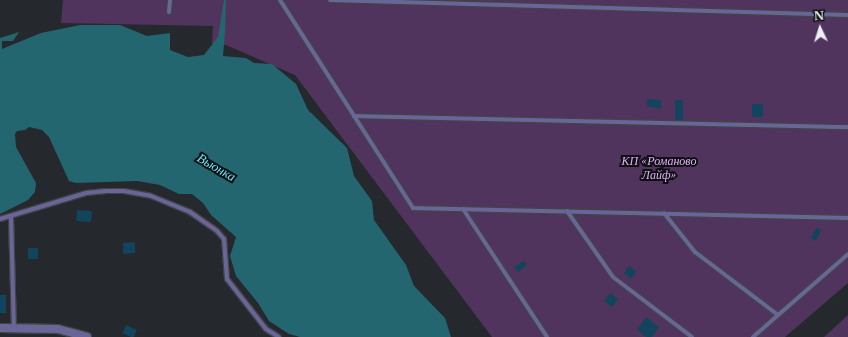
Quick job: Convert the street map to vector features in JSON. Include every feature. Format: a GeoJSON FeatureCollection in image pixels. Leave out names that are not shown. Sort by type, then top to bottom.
{"type":"FeatureCollection","features":[{"type":"Feature","properties":{"kind":"street"},"geometry":{"type":"LineString","coordinates":[[0,328],[58,329],[87,337]]}},
{"type":"Feature","properties":{"kind":"lane"},"geometry":{"type":"LineString","coordinates":[[169,12],[170,0]]}},
{"type":"Feature","properties":{"kind":"lane"},"geometry":{"type":"LineString","coordinates":[[280,0],[413,208],[848,218]]}},
{"type":"Feature","properties":{"kind":"lane"},"geometry":{"type":"LineString","coordinates":[[330,0],[848,15]]}},
{"type":"Feature","properties":{"kind":"lane"},"geometry":{"type":"LineString","coordinates":[[540,0],[540,6]]}},
{"type":"Feature","properties":{"kind":"lane"},"geometry":{"type":"LineString","coordinates":[[354,116],[848,127]]}},
{"type":"Feature","properties":{"kind":"lane"},"geometry":{"type":"LineString","coordinates":[[0,219],[86,193],[106,191],[124,191],[151,196],[190,212],[217,231],[224,239],[227,279],[266,329],[280,337]]}},
{"type":"Feature","properties":{"kind":"lane"},"geometry":{"type":"LineString","coordinates":[[463,209],[547,337]]}},
{"type":"Feature","properties":{"kind":"lane"},"geometry":{"type":"LineString","coordinates":[[567,211],[613,277],[692,337]]}},
{"type":"Feature","properties":{"kind":"lane"},"geometry":{"type":"LineString","coordinates":[[664,213],[695,252],[778,315]]}},
{"type":"Feature","properties":{"kind":"lane"},"geometry":{"type":"LineString","coordinates":[[11,216],[14,328]]}},
{"type":"Feature","properties":{"kind":"lane"},"geometry":{"type":"LineString","coordinates":[[753,337],[848,254]]}},
{"type":"Feature","properties":{"kind":"green space","name":"КП «Романово Лайф»"},"geometry":{"type":"Polygon","coordinates":[[[63,0],[848,0],[848,283],[785,337],[492,337],[295,75],[226,45],[212,44],[213,26],[61,23],[63,0]]]}},
{"type":"Feature","properties":{"kind":"green space"},"geometry":{"type":"Polygon","coordinates":[[[848,315],[848,337],[824,337],[848,315]]]}},
{"type":"Feature","properties":{"kind":"water","name":"Вьюнка"},"geometry":{"type":"Polygon","coordinates":[[[224,0],[226,0],[223,56],[246,58],[254,63],[272,64],[296,84],[308,110],[347,148],[354,176],[372,201],[374,220],[406,265],[414,286],[445,318],[451,337],[300,337],[289,334],[269,321],[258,303],[236,276],[230,256],[236,237],[211,215],[203,203],[192,194],[179,194],[160,185],[137,181],[76,183],[69,181],[49,137],[42,130],[29,127],[25,130],[17,131],[15,134],[16,147],[36,183],[35,192],[28,200],[0,214],[0,38],[19,32],[13,41],[2,41],[2,49],[41,33],[80,25],[120,25],[147,36],[170,33],[170,50],[188,57],[204,55],[218,37],[224,0]]]}},
{"type":"Feature","properties":{"kind":"building"},"geometry":{"type":"Polygon","coordinates":[[[647,99],[661,100],[661,109],[647,106],[647,99]]]}},
{"type":"Feature","properties":{"kind":"building"},"geometry":{"type":"Polygon","coordinates":[[[675,100],[683,100],[683,120],[675,120],[675,100]]]}},
{"type":"Feature","properties":{"kind":"building"},"geometry":{"type":"Polygon","coordinates":[[[752,104],[763,104],[763,117],[752,117],[752,104]]]}},
{"type":"Feature","properties":{"kind":"building"},"geometry":{"type":"Polygon","coordinates":[[[77,210],[92,211],[91,222],[76,221],[77,210]]]}},
{"type":"Feature","properties":{"kind":"building"},"geometry":{"type":"Polygon","coordinates":[[[816,228],[821,230],[816,241],[811,238],[816,228]]]}},
{"type":"Feature","properties":{"kind":"building"},"geometry":{"type":"Polygon","coordinates":[[[135,242],[135,253],[123,254],[123,243],[135,242]]]}},
{"type":"Feature","properties":{"kind":"building"},"geometry":{"type":"Polygon","coordinates":[[[28,248],[38,248],[38,259],[28,259],[28,248]]]}},
{"type":"Feature","properties":{"kind":"building"},"geometry":{"type":"Polygon","coordinates":[[[524,261],[527,265],[518,272],[514,267],[524,261]]]}},
{"type":"Feature","properties":{"kind":"building"},"geometry":{"type":"Polygon","coordinates":[[[629,266],[636,271],[631,279],[624,273],[629,266]]]}},
{"type":"Feature","properties":{"kind":"building"},"geometry":{"type":"Polygon","coordinates":[[[610,293],[618,299],[612,307],[604,301],[610,293]]]}},
{"type":"Feature","properties":{"kind":"building"},"geometry":{"type":"Polygon","coordinates":[[[0,295],[6,295],[6,313],[0,313],[0,295]]]}},
{"type":"Feature","properties":{"kind":"building"},"geometry":{"type":"Polygon","coordinates":[[[646,317],[659,327],[652,337],[646,337],[637,330],[646,317]]]}},
{"type":"Feature","properties":{"kind":"building"},"geometry":{"type":"Polygon","coordinates":[[[126,325],[137,330],[134,337],[122,333],[126,325]]]}}]}
